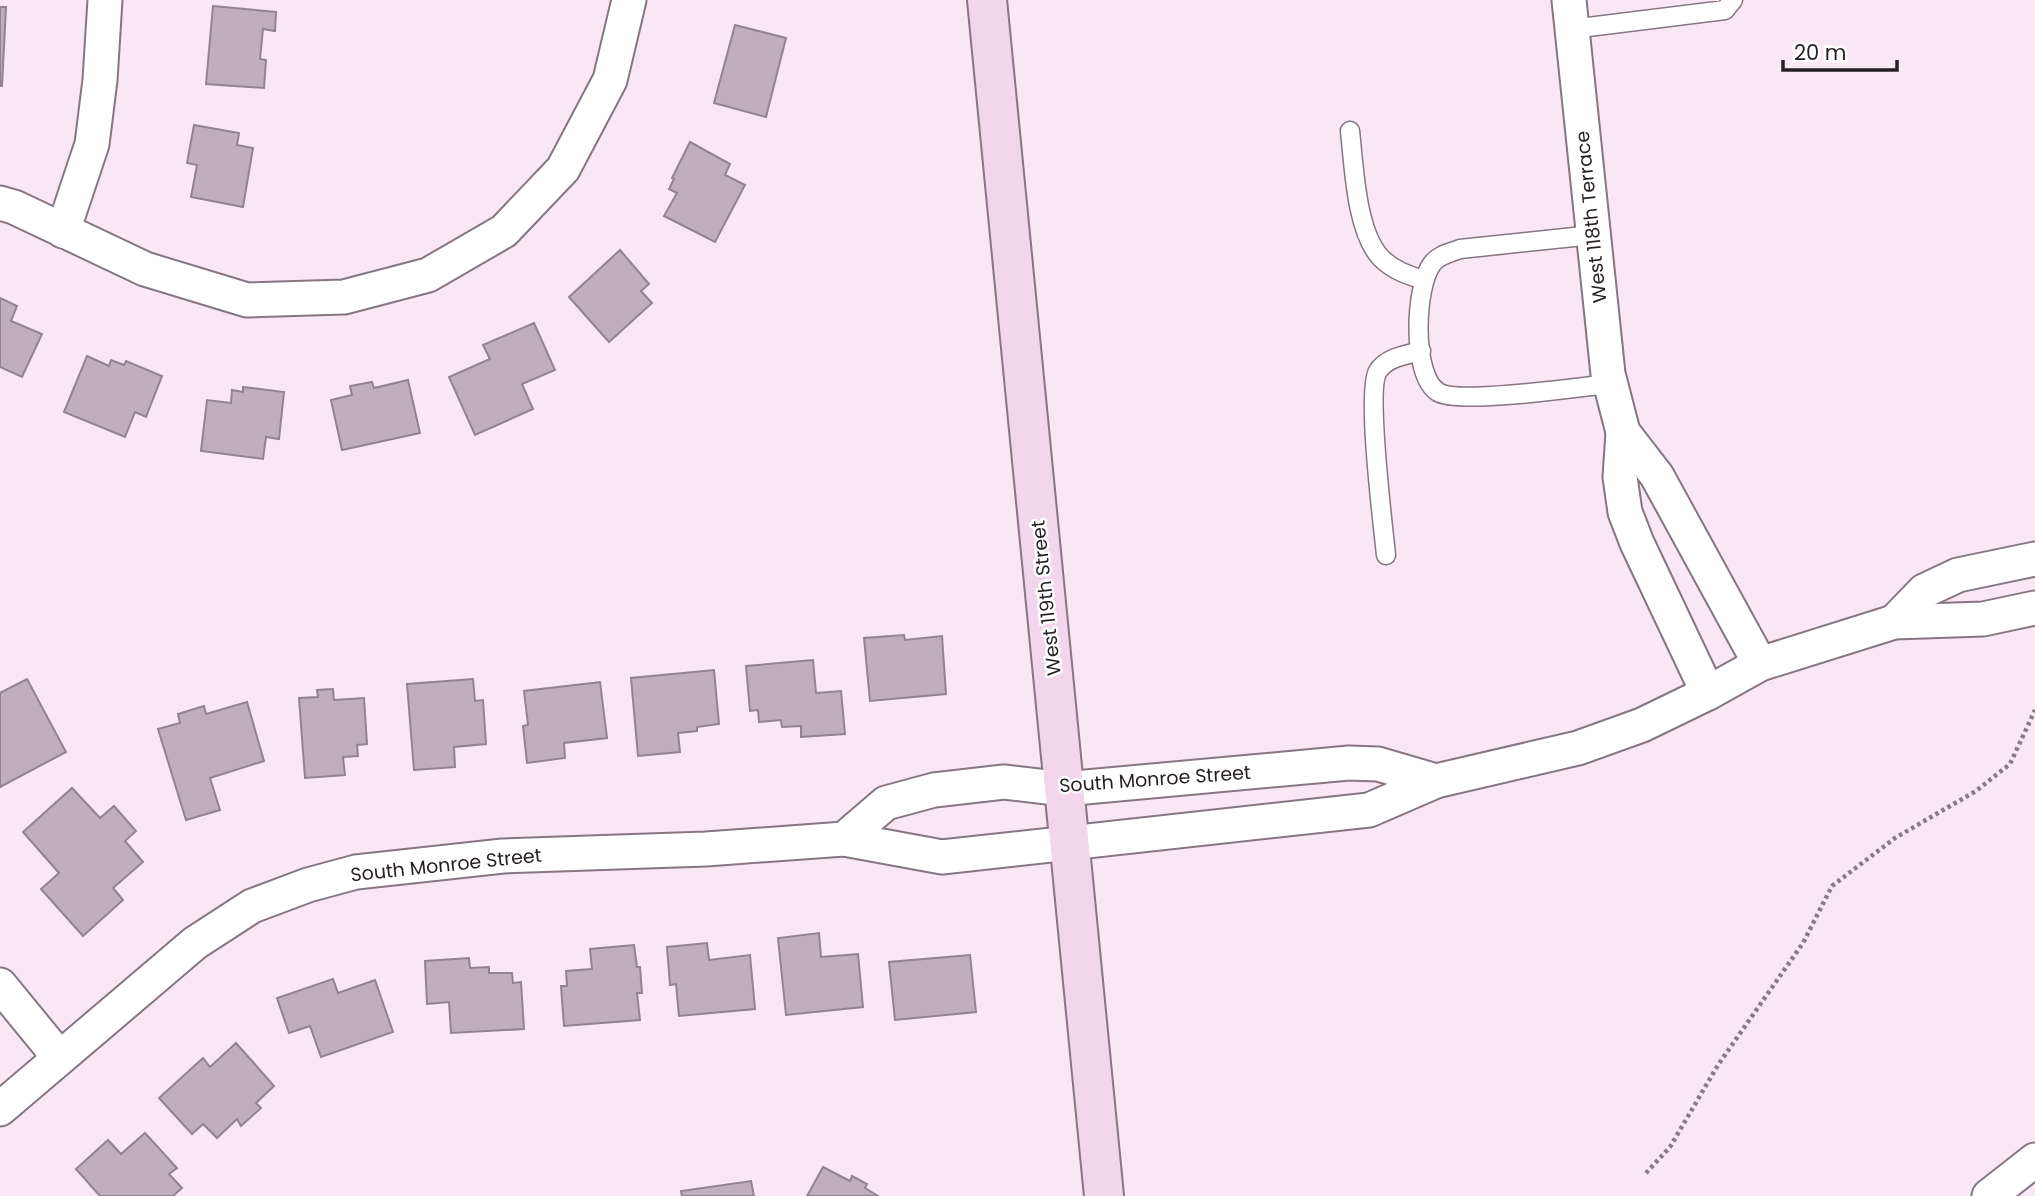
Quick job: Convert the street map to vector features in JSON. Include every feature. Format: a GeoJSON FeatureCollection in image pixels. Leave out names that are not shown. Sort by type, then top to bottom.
{"type":"FeatureCollection","features":[{"type":"Feature","properties":{"kind":"main road","name":"West 119th Street"},"geometry":{"type":"LineString","coordinates":[[987,0],[1104,1196]]}},
{"type":"Feature","properties":{"kind":"street"},"geometry":{"type":"LineString","coordinates":[[63,230],[92,145],[105,0]]}},
{"type":"Feature","properties":{"kind":"street"},"geometry":{"type":"LineString","coordinates":[[0,203],[145,269],[247,300],[344,297],[428,275],[503,231],[563,169],[610,80],[629,0]]}},
{"type":"Feature","properties":{"kind":"street","name":"West 118th Terrace"},"geometry":{"type":"LineString","coordinates":[[1570,15],[1609,384],[1623,432],[1620,477],[1625,512],[1708,693]]}},
{"type":"Feature","properties":{"kind":"street","name":"West 118th Terrace"},"geometry":{"type":"LineString","coordinates":[[1623,432],[1657,476],[1760,664]]}},
{"type":"Feature","properties":{"kind":"street","name":"South Monroe Street"},"geometry":{"type":"LineString","coordinates":[[1894,622],[1924,591],[1958,575],[2035,559]]}},
{"type":"Feature","properties":{"kind":"street","name":"South Monroe Street"},"geometry":{"type":"LineString","coordinates":[[0,1109],[195,943],[252,906],[308,885],[356,872],[503,856],[706,849],[844,839],[942,857],[1369,810],[1436,781],[1578,748],[1642,725],[1760,664],[1894,622],[1983,618],[2035,608]]}},
{"type":"Feature","properties":{"kind":"street","name":"South Monroe Street"},"geometry":{"type":"LineString","coordinates":[[844,839],[886,803],[934,790],[1004,782],[1065,789],[1349,763],[1378,765],[1436,781]]}},
{"type":"Feature","properties":{"kind":"street"},"geometry":{"type":"LineString","coordinates":[[0,985],[59,1057]]}},
{"type":"Feature","properties":{"kind":"street"},"geometry":{"type":"LineString","coordinates":[[1989,1196],[2035,1160]]}},
{"type":"Feature","properties":{"kind":"lane"},"geometry":{"type":"LineString","coordinates":[[1570,15],[1725,10],[1733,0]]}},
{"type":"Feature","properties":{"kind":"lane"},"geometry":{"type":"LineString","coordinates":[[1350,131],[1356,183],[1365,227],[1373,245],[1379,256],[1391,266],[1403,274],[1424,280]]}},
{"type":"Feature","properties":{"kind":"lane"},"geometry":{"type":"LineString","coordinates":[[1593,234],[1460,250],[1444,255],[1433,262],[1424,280],[1420,293],[1418,329],[1422,365],[1430,384],[1438,393],[1451,396],[1509,395],[1609,384]]}},
{"type":"Feature","properties":{"kind":"lane"},"geometry":{"type":"LineString","coordinates":[[1385,555],[1374,432],[1373,396],[1377,373],[1388,361],[1421,351]]}},
{"type":"Feature","properties":{"kind":"path"},"geometry":{"type":"LineString","coordinates":[[1646,1173],[1670,1147],[1718,1065],[1803,943],[1832,886],[1895,838],[1976,791],[2010,764],[2035,710]]}},
{"type":"Feature","properties":{"kind":"building"},"geometry":{"type":"Polygon","coordinates":[[[213,6],[276,12],[275,31],[263,29],[260,59],[266,60],[264,88],[206,84],[213,6]]]}},
{"type":"Feature","properties":{"kind":"building"},"geometry":{"type":"Polygon","coordinates":[[[0,7],[6,7],[2,86],[0,86],[0,7]]]}},
{"type":"Feature","properties":{"kind":"building"},"geometry":{"type":"Polygon","coordinates":[[[735,25],[786,38],[766,117],[714,103],[735,25]]]}},
{"type":"Feature","properties":{"kind":"building"},"geometry":{"type":"Polygon","coordinates":[[[194,125],[239,133],[237,145],[253,148],[243,207],[191,197],[197,165],[187,163],[194,125]]]}},
{"type":"Feature","properties":{"kind":"building"},"geometry":{"type":"Polygon","coordinates":[[[690,142],[730,164],[725,175],[745,185],[715,242],[664,216],[677,193],[669,189],[674,179],[672,178],[690,142]]]}},
{"type":"Feature","properties":{"kind":"building"},"geometry":{"type":"Polygon","coordinates":[[[620,250],[649,284],[641,291],[652,303],[609,342],[569,297],[620,250]]]}},
{"type":"Feature","properties":{"kind":"building"},"geometry":{"type":"Polygon","coordinates":[[[0,298],[17,306],[11,321],[42,334],[22,377],[0,367],[0,298]]]}},
{"type":"Feature","properties":{"kind":"building"},"geometry":{"type":"Polygon","coordinates":[[[534,323],[555,370],[522,384],[533,409],[475,435],[449,377],[490,359],[483,345],[534,323]]]}},
{"type":"Feature","properties":{"kind":"building"},"geometry":{"type":"Polygon","coordinates":[[[87,356],[109,366],[111,360],[124,365],[126,361],[162,376],[146,417],[135,412],[125,437],[64,412],[87,356]]]}},
{"type":"Feature","properties":{"kind":"building"},"geometry":{"type":"Polygon","coordinates":[[[408,380],[420,433],[342,450],[331,400],[352,395],[350,386],[372,382],[374,388],[408,380]]]}},
{"type":"Feature","properties":{"kind":"building"},"geometry":{"type":"Polygon","coordinates":[[[243,387],[284,392],[279,439],[266,437],[263,459],[201,451],[207,400],[231,403],[232,390],[243,392],[243,387]]]}},
{"type":"Feature","properties":{"kind":"building"},"geometry":{"type":"Polygon","coordinates":[[[904,635],[905,640],[942,636],[946,694],[870,701],[864,638],[904,635]]]}},
{"type":"Feature","properties":{"kind":"building"},"geometry":{"type":"Polygon","coordinates":[[[813,660],[816,693],[841,691],[845,734],[801,737],[801,726],[782,727],[781,720],[759,722],[758,710],[750,711],[746,666],[813,660]]]}},
{"type":"Feature","properties":{"kind":"building"},"geometry":{"type":"Polygon","coordinates":[[[714,670],[719,724],[697,727],[697,731],[678,733],[680,752],[638,756],[631,678],[714,670]]]}},
{"type":"Feature","properties":{"kind":"building"},"geometry":{"type":"Polygon","coordinates":[[[27,679],[66,752],[0,787],[0,693],[27,679]]]}},
{"type":"Feature","properties":{"kind":"building"},"geometry":{"type":"Polygon","coordinates":[[[473,679],[475,701],[483,700],[486,744],[454,747],[455,767],[414,770],[407,684],[473,679]]]}},
{"type":"Feature","properties":{"kind":"building"},"geometry":{"type":"Polygon","coordinates":[[[600,682],[607,738],[564,743],[565,758],[527,763],[523,726],[528,725],[524,691],[600,682]]]}},
{"type":"Feature","properties":{"kind":"building"},"geometry":{"type":"Polygon","coordinates":[[[333,689],[334,700],[364,698],[367,744],[357,745],[358,756],[343,757],[345,775],[305,778],[299,698],[318,697],[317,690],[333,689]]]}},
{"type":"Feature","properties":{"kind":"building"},"geometry":{"type":"Polygon","coordinates":[[[247,702],[264,761],[210,778],[220,810],[186,820],[158,729],[180,723],[178,714],[204,706],[206,714],[247,702]]]}},
{"type":"Feature","properties":{"kind":"building"},"geometry":{"type":"Polygon","coordinates":[[[72,788],[100,818],[114,806],[136,831],[125,841],[143,862],[113,888],[123,900],[83,936],[41,889],[59,873],[23,832],[72,788]]]}},
{"type":"Feature","properties":{"kind":"building"},"geometry":{"type":"Polygon","coordinates":[[[819,933],[821,957],[858,954],[863,1007],[786,1015],[778,938],[819,933]]]}},
{"type":"Feature","properties":{"kind":"building"},"geometry":{"type":"Polygon","coordinates":[[[707,943],[709,960],[750,955],[755,1009],[679,1016],[676,984],[670,985],[667,947],[707,943]]]}},
{"type":"Feature","properties":{"kind":"building"},"geometry":{"type":"Polygon","coordinates":[[[634,945],[637,967],[640,967],[642,993],[637,993],[640,1020],[564,1026],[561,986],[567,986],[566,971],[592,969],[590,949],[634,945]]]}},
{"type":"Feature","properties":{"kind":"building"},"geometry":{"type":"Polygon","coordinates":[[[970,955],[976,1012],[895,1020],[889,962],[970,955]]]}},
{"type":"Feature","properties":{"kind":"building"},"geometry":{"type":"Polygon","coordinates":[[[469,958],[470,968],[489,967],[489,973],[512,973],[513,983],[521,982],[524,1029],[451,1033],[449,1002],[427,1004],[425,961],[469,958]]]}},
{"type":"Feature","properties":{"kind":"building"},"geometry":{"type":"Polygon","coordinates":[[[333,979],[338,993],[375,980],[393,1032],[321,1057],[310,1026],[289,1033],[277,998],[333,979]]]}},
{"type":"Feature","properties":{"kind":"building"},"geometry":{"type":"Polygon","coordinates":[[[236,1043],[274,1086],[256,1103],[261,1108],[241,1126],[237,1119],[217,1138],[203,1124],[192,1134],[159,1098],[203,1058],[210,1067],[236,1043]]]}},
{"type":"Feature","properties":{"kind":"building"},"geometry":{"type":"Polygon","coordinates":[[[145,1133],[177,1168],[169,1174],[182,1188],[173,1196],[100,1196],[76,1169],[108,1140],[121,1154],[145,1133]]]}},
{"type":"Feature","properties":{"kind":"building"},"geometry":{"type":"Polygon","coordinates":[[[823,1167],[850,1181],[852,1176],[867,1184],[865,1188],[878,1196],[807,1196],[823,1167]]]}},
{"type":"Feature","properties":{"kind":"building"},"geometry":{"type":"Polygon","coordinates":[[[751,1181],[754,1196],[682,1196],[681,1191],[751,1181]]]}}]}
